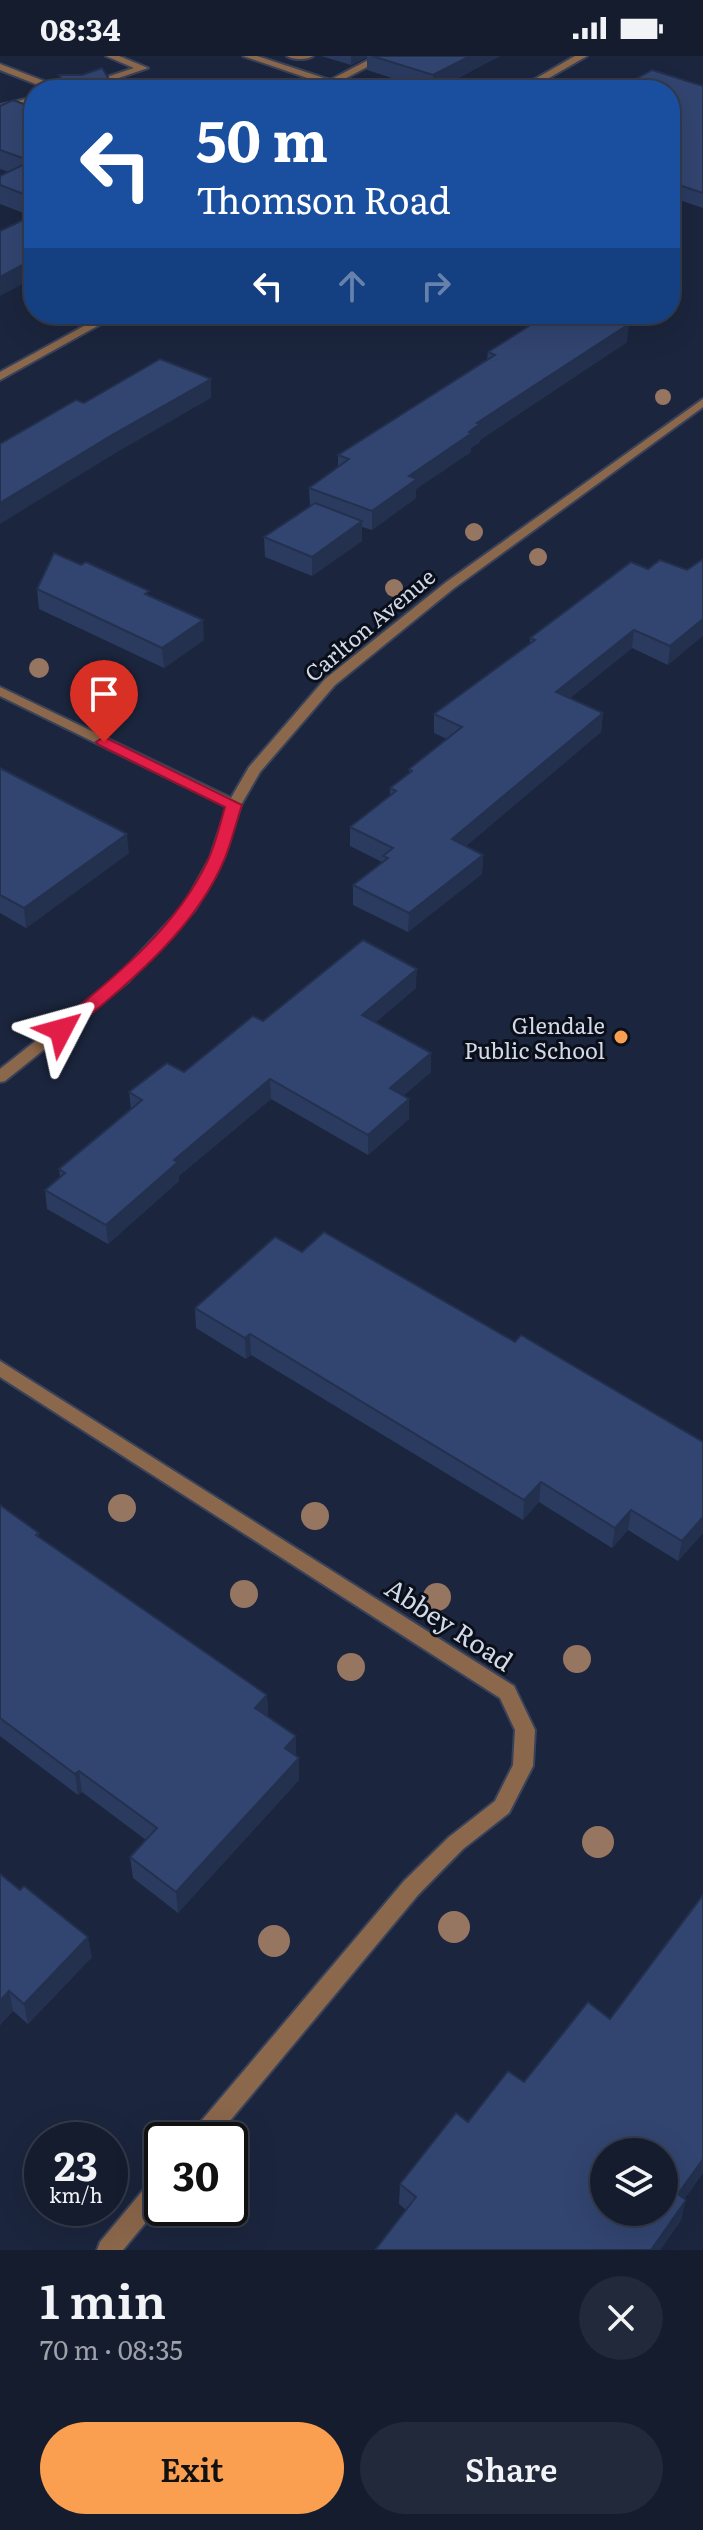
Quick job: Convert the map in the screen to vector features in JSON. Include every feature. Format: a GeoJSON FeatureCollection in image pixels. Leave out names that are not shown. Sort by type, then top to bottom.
{"type":"FeatureCollection","features":[{"type":"Feature","properties":{"kind":"street"},"geometry":{"type":"LineString","coordinates":[[105,80],[143,68],[111,56]]}},
{"type":"Feature","properties":{"kind":"street"},"geometry":{"type":"LineString","coordinates":[[248,56],[322,80]]}},
{"type":"Feature","properties":{"kind":"street"},"geometry":{"type":"LineString","coordinates":[[292,56],[308,56]]}},
{"type":"Feature","properties":{"kind":"street"},"geometry":{"type":"LineString","coordinates":[[337,80],[383,56]]}},
{"type":"Feature","properties":{"kind":"street"},"geometry":{"type":"LineString","coordinates":[[539,80],[582,56]]}},
{"type":"Feature","properties":{"kind":"street"},"geometry":{"type":"LineString","coordinates":[[0,67],[33,80]]}},
{"type":"Feature","properties":{"kind":"street"},"geometry":{"type":"LineString","coordinates":[[0,108],[24,102]]}},
{"type":"Feature","properties":{"kind":"street"},"geometry":{"type":"LineString","coordinates":[[0,377],[96,324]]}},
{"type":"Feature","properties":{"kind":"street","name":"Carlton Avenue"},"geometry":{"type":"LineString","coordinates":[[0,1077],[123,979],[190,907],[217,858],[234,805],[270,749],[310,702],[354,661],[449,586],[703,402]]}},
{"type":"Feature","properties":{"kind":"street"},"geometry":{"type":"LineString","coordinates":[[0,691],[234,805]]}},
{"type":"Feature","properties":{"kind":"street","name":"Abbey Road"},"geometry":{"type":"LineString","coordinates":[[0,1368],[507,1692],[525,1730],[523,1766],[502,1807],[456,1843],[411,1888],[215,2122]]}},
{"type":"Feature","properties":{"kind":"street"},"geometry":{"type":"LineString","coordinates":[[108,2250],[144,2207]]}},
{"type":"Feature","properties":{"kind":"building"},"geometry":{"type":"Polygon","coordinates":[[[372,56],[470,56],[433,75],[372,56]]]}},
{"type":"Feature","properties":{"kind":"building"},"geometry":{"type":"Polygon","coordinates":[[[102,68],[110,80],[62,80],[59,75],[82,75],[102,68]]]}},
{"type":"Feature","properties":{"kind":"building"},"geometry":{"type":"Polygon","coordinates":[[[652,70],[703,86],[703,193],[680,185],[680,80],[634,80],[652,70]]]}},
{"type":"Feature","properties":{"kind":"building"},"geometry":{"type":"Polygon","coordinates":[[[13,100],[24,104],[24,159],[0,150],[0,106],[13,100]]]}},
{"type":"Feature","properties":{"kind":"building"},"geometry":{"type":"Polygon","coordinates":[[[24,164],[24,194],[0,185],[0,176],[24,164]]]}},
{"type":"Feature","properties":{"kind":"building"},"geometry":{"type":"Polygon","coordinates":[[[24,222],[24,264],[0,277],[0,231],[24,222]]]}},
{"type":"Feature","properties":{"kind":"building"},"geometry":{"type":"Polygon","coordinates":[[[532,324],[629,324],[477,423],[480,424],[469,432],[472,433],[409,476],[417,479],[372,511],[309,488],[349,459],[338,455],[495,355],[488,352],[532,324]]]}},
{"type":"Feature","properties":{"kind":"building"},"geometry":{"type":"Polygon","coordinates":[[[160,359],[211,379],[0,503],[0,444],[76,400],[84,403],[160,359]]]}},
{"type":"Feature","properties":{"kind":"building"},"geometry":{"type":"Polygon","coordinates":[[[315,503],[362,521],[312,557],[264,537],[315,503]]]}},
{"type":"Feature","properties":{"kind":"building"},"geometry":{"type":"Polygon","coordinates":[[[54,553],[81,565],[86,562],[149,591],[145,594],[203,620],[162,648],[37,589],[54,553]]]}},
{"type":"Feature","properties":{"kind":"building"},"geometry":{"type":"Polygon","coordinates":[[[703,559],[703,619],[670,646],[634,630],[556,692],[603,713],[452,839],[483,855],[409,913],[353,885],[388,858],[383,856],[393,848],[350,827],[396,791],[390,788],[412,771],[409,769],[462,727],[434,714],[535,640],[530,638],[631,562],[648,569],[660,560],[687,570],[703,559]]]}},
{"type":"Feature","properties":{"kind":"building"},"geometry":{"type":"Polygon","coordinates":[[[0,768],[127,834],[24,908],[0,895],[0,768]]]}},
{"type":"Feature","properties":{"kind":"building"},"geometry":{"type":"Polygon","coordinates":[[[363,940],[417,969],[362,1015],[431,1053],[390,1088],[409,1099],[368,1135],[270,1079],[174,1160],[178,1162],[106,1225],[45,1190],[65,1173],[59,1169],[142,1100],[129,1092],[167,1063],[184,1072],[253,1016],[263,1021],[363,940]]]}},
{"type":"Feature","properties":{"kind":"building"},"geometry":{"type":"Polygon","coordinates":[[[324,1232],[515,1342],[521,1335],[703,1442],[703,1517],[682,1541],[631,1510],[615,1528],[541,1482],[524,1500],[250,1334],[245,1338],[195,1308],[275,1237],[302,1252],[324,1232]]]}},
{"type":"Feature","properties":{"kind":"building"},"geometry":{"type":"Polygon","coordinates":[[[0,1505],[39,1533],[36,1535],[267,1695],[255,1708],[296,1736],[285,1748],[299,1758],[176,1892],[130,1857],[157,1828],[79,1771],[75,1774],[0,1718],[0,1505]]]}},
{"type":"Feature","properties":{"kind":"building"},"geometry":{"type":"Polygon","coordinates":[[[0,1874],[20,1890],[24,1886],[88,1937],[24,2004],[9,1991],[0,2001],[0,1874]]]}},
{"type":"Feature","properties":{"kind":"building"},"geometry":{"type":"Polygon","coordinates":[[[703,1895],[703,2159],[678,2194],[678,2138],[590,2138],[590,2226],[668,2226],[651,2250],[375,2250],[416,2197],[400,2184],[456,2113],[468,2122],[508,2071],[524,2082],[588,2002],[610,2019],[703,1895]]]}},
{"type":"Feature","properties":{"kind":"building"},"geometry":{"type":"Polygon","coordinates":[[[678,2194],[686,2200],[678,2211],[678,2194]]]}},
{"type":"Feature","properties":{"kind":"place","name":"Glendale Public School"},"geometry":{"type":"Point","coordinates":[621,1037]}},
{"type":"Feature","properties":{"kind":"route"},"geometry":{"type":"LineString","coordinates":[[61,1030],[123,979],[190,907],[217,858],[234,805],[104,742]]}}]}
